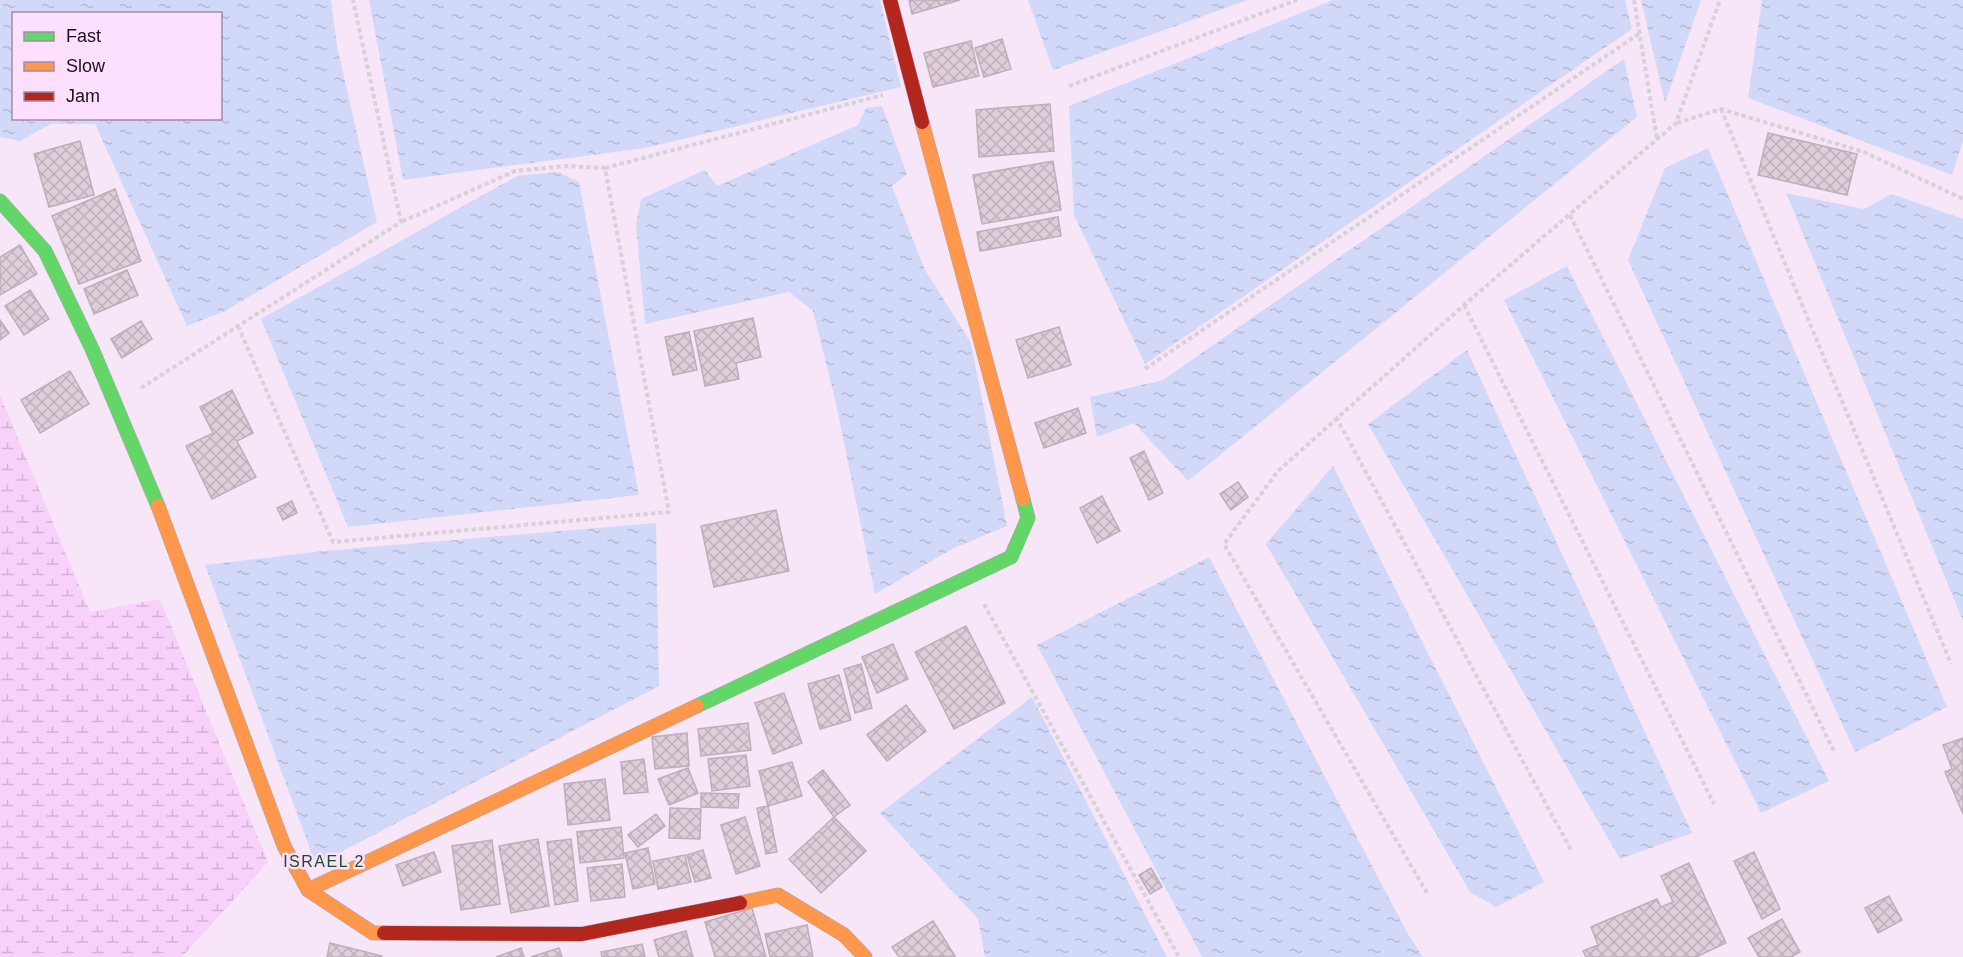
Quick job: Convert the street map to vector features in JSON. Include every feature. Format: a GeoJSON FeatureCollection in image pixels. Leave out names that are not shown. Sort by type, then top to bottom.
{"type":"FeatureCollection","features":[{"type":"Feature","properties":{"kind":"street"},"geometry":{"type":"LineString","coordinates":[[308,890],[1011,557],[1028,518],[911,87],[890,0]]}},
{"type":"Feature","properties":{"kind":"street"},"geometry":{"type":"LineString","coordinates":[[0,201],[45,251],[115,404],[174,545],[284,846],[308,890],[373,933],[582,934],[778,895],[844,935],[866,957]]}},
{"type":"Feature","properties":{"kind":"path"},"geometry":{"type":"LineString","coordinates":[[353,0],[401,222]]}},
{"type":"Feature","properties":{"kind":"path"},"geometry":{"type":"LineString","coordinates":[[1069,86],[1297,0]]}},
{"type":"Feature","properties":{"kind":"path"},"geometry":{"type":"LineString","coordinates":[[1634,0],[1657,140]]}},
{"type":"Feature","properties":{"kind":"path"},"geometry":{"type":"LineString","coordinates":[[1676,123],[1720,0]]}},
{"type":"Feature","properties":{"kind":"path"},"geometry":{"type":"LineString","coordinates":[[1145,369],[1640,33]]}},
{"type":"Feature","properties":{"kind":"path"},"geometry":{"type":"LineString","coordinates":[[115,404],[401,222],[515,171],[566,166],[605,168],[911,87]]}},
{"type":"Feature","properties":{"kind":"path"},"geometry":{"type":"LineString","coordinates":[[1721,109],[1951,664]]}},
{"type":"Feature","properties":{"kind":"path"},"geometry":{"type":"LineString","coordinates":[[1427,893],[1224,544],[1278,471],[1464,305],[1676,123],[1721,109],[1864,152],[1963,199]]}},
{"type":"Feature","properties":{"kind":"path"},"geometry":{"type":"LineString","coordinates":[[238,326],[333,542],[669,512],[605,168]]}},
{"type":"Feature","properties":{"kind":"path"},"geometry":{"type":"LineString","coordinates":[[1570,214],[1835,753]]}},
{"type":"Feature","properties":{"kind":"path"},"geometry":{"type":"LineString","coordinates":[[1464,305],[1714,804]]}},
{"type":"Feature","properties":{"kind":"path"},"geometry":{"type":"LineString","coordinates":[[1336,417],[1571,850]]}},
{"type":"Feature","properties":{"kind":"path"},"geometry":{"type":"LineString","coordinates":[[969,577],[1179,957]]}},
{"type":"Feature","properties":{"kind":"green space"},"geometry":{"type":"Polygon","coordinates":[[[0,395],[90,612],[160,599],[268,862],[182,957],[0,957],[0,395]]]}},
{"type":"Feature","properties":{"kind":"water"},"geometry":{"type":"Polygon","coordinates":[[[0,0],[331,0],[337,46],[377,222],[225,311],[187,326],[95,124],[51,124],[20,141],[0,137],[0,0]]]}},
{"type":"Feature","properties":{"kind":"water"},"geometry":{"type":"Polygon","coordinates":[[[369,0],[880,0],[901,87],[645,148],[403,180],[369,0]]]}},
{"type":"Feature","properties":{"kind":"water"},"geometry":{"type":"Polygon","coordinates":[[[1028,0],[1248,0],[1053,70],[1028,0]]]}},
{"type":"Feature","properties":{"kind":"water"},"geometry":{"type":"Polygon","coordinates":[[[1333,0],[1625,0],[1632,29],[1145,364],[1074,215],[1069,106],[1333,0]]]}},
{"type":"Feature","properties":{"kind":"water"},"geometry":{"type":"Polygon","coordinates":[[[1641,0],[1701,0],[1665,103],[1641,0]]]}},
{"type":"Feature","properties":{"kind":"water"},"geometry":{"type":"Polygon","coordinates":[[[1762,0],[1963,0],[1963,141],[1952,175],[1748,98],[1762,0]]]}},
{"type":"Feature","properties":{"kind":"water"},"geometry":{"type":"Polygon","coordinates":[[[1624,59],[1637,117],[1188,481],[1134,423],[1097,437],[1090,397],[1163,380],[1624,59]]]}},
{"type":"Feature","properties":{"kind":"water"},"geometry":{"type":"Polygon","coordinates":[[[882,106],[907,174],[892,186],[924,268],[971,343],[1007,526],[954,548],[875,594],[835,399],[813,311],[789,292],[645,324],[636,225],[641,199],[705,170],[717,186],[858,125],[866,108],[882,106]]]}},
{"type":"Feature","properties":{"kind":"water"},"geometry":{"type":"Polygon","coordinates":[[[1708,148],[1947,707],[1855,752],[1628,260],[1665,168],[1708,148]]]}},
{"type":"Feature","properties":{"kind":"water"},"geometry":{"type":"Polygon","coordinates":[[[558,172],[579,182],[639,495],[348,527],[261,319],[517,176],[558,172]]]}},
{"type":"Feature","properties":{"kind":"water"},"geometry":{"type":"Polygon","coordinates":[[[1786,193],[1864,209],[1892,194],[1963,219],[1963,621],[1786,193]]]}},
{"type":"Feature","properties":{"kind":"water"},"geometry":{"type":"Polygon","coordinates":[[[1567,266],[1829,781],[1761,813],[1504,300],[1567,266]]]}},
{"type":"Feature","properties":{"kind":"water"},"geometry":{"type":"Polygon","coordinates":[[[1467,350],[1692,833],[1620,859],[1368,424],[1467,350]]]}},
{"type":"Feature","properties":{"kind":"water"},"geometry":{"type":"Polygon","coordinates":[[[1333,466],[1544,882],[1496,907],[1470,892],[1266,544],[1333,466]]]}},
{"type":"Feature","properties":{"kind":"water"},"geometry":{"type":"Polygon","coordinates":[[[656,523],[659,686],[316,865],[205,565],[323,551],[656,523]]]}},
{"type":"Feature","properties":{"kind":"water"},"geometry":{"type":"Polygon","coordinates":[[[1209,557],[1409,936],[1423,957],[1202,957],[1037,645],[1209,557]]]}},
{"type":"Feature","properties":{"kind":"water"},"geometry":{"type":"Polygon","coordinates":[[[1032,697],[1167,957],[985,957],[978,919],[880,813],[1032,697]]]}},
{"type":"Feature","properties":{"kind":"building"},"geometry":{"type":"Polygon","coordinates":[[[909,0],[960,0],[912,14],[909,0]]]}},
{"type":"Feature","properties":{"kind":"building"},"geometry":{"type":"Polygon","coordinates":[[[1002,39],[1011,69],[984,77],[975,48],[1002,39]]]}},
{"type":"Feature","properties":{"kind":"building"},"geometry":{"type":"Polygon","coordinates":[[[971,41],[979,76],[933,87],[924,53],[971,41]]]}},
{"type":"Feature","properties":{"kind":"building"},"geometry":{"type":"Polygon","coordinates":[[[1050,104],[1054,151],[979,157],[976,110],[1050,104]]]}},
{"type":"Feature","properties":{"kind":"building"},"geometry":{"type":"Polygon","coordinates":[[[1768,133],[1857,154],[1847,195],[1758,175],[1768,133]]]}},
{"type":"Feature","properties":{"kind":"building"},"geometry":{"type":"Polygon","coordinates":[[[80,141],[94,195],[49,207],[34,154],[80,141]]]}},
{"type":"Feature","properties":{"kind":"building"},"geometry":{"type":"Polygon","coordinates":[[[1053,161],[1061,210],[982,224],[973,175],[1053,161]]]}},
{"type":"Feature","properties":{"kind":"building"},"geometry":{"type":"Polygon","coordinates":[[[115,189],[141,261],[79,284],[52,216],[115,189]]]}},
{"type":"Feature","properties":{"kind":"building"},"geometry":{"type":"Polygon","coordinates":[[[1058,217],[1061,236],[980,251],[977,232],[1058,217]]]}},
{"type":"Feature","properties":{"kind":"building"},"geometry":{"type":"Polygon","coordinates":[[[20,245],[37,274],[0,295],[0,257],[20,245]]]}},
{"type":"Feature","properties":{"kind":"building"},"geometry":{"type":"Polygon","coordinates":[[[127,270],[138,295],[94,314],[84,289],[127,270]]]}},
{"type":"Feature","properties":{"kind":"building"},"geometry":{"type":"Polygon","coordinates":[[[30,290],[49,319],[24,335],[5,306],[30,290]]]}},
{"type":"Feature","properties":{"kind":"building"},"geometry":{"type":"Polygon","coordinates":[[[753,318],[761,357],[736,363],[739,379],[705,386],[694,331],[753,318]]]}},
{"type":"Feature","properties":{"kind":"building"},"geometry":{"type":"Polygon","coordinates":[[[0,320],[9,333],[0,340],[0,320]]]}},
{"type":"Feature","properties":{"kind":"building"},"geometry":{"type":"Polygon","coordinates":[[[141,321],[152,339],[122,358],[111,339],[141,321]]]}},
{"type":"Feature","properties":{"kind":"building"},"geometry":{"type":"Polygon","coordinates":[[[1059,327],[1071,365],[1028,378],[1016,340],[1059,327]]]}},
{"type":"Feature","properties":{"kind":"building"},"geometry":{"type":"Polygon","coordinates":[[[689,332],[697,370],[673,375],[665,337],[689,332]]]}},
{"type":"Feature","properties":{"kind":"building"},"geometry":{"type":"Polygon","coordinates":[[[70,371],[89,404],[40,433],[21,400],[70,371]]]}},
{"type":"Feature","properties":{"kind":"building"},"geometry":{"type":"Polygon","coordinates":[[[232,390],[253,433],[237,441],[256,477],[212,499],[186,446],[213,433],[200,407],[232,390]]]}},
{"type":"Feature","properties":{"kind":"building"},"geometry":{"type":"Polygon","coordinates":[[[1078,408],[1086,433],[1044,448],[1035,423],[1078,408]]]}},
{"type":"Feature","properties":{"kind":"building"},"geometry":{"type":"Polygon","coordinates":[[[1144,451],[1163,493],[1149,500],[1130,458],[1144,451]]]}},
{"type":"Feature","properties":{"kind":"building"},"geometry":{"type":"Polygon","coordinates":[[[1238,482],[1248,497],[1231,510],[1220,494],[1238,482]]]}},
{"type":"Feature","properties":{"kind":"building"},"geometry":{"type":"Polygon","coordinates":[[[1102,496],[1120,531],[1097,543],[1080,508],[1102,496]]]}},
{"type":"Feature","properties":{"kind":"building"},"geometry":{"type":"Polygon","coordinates":[[[292,501],[297,513],[283,520],[277,508],[292,501]]]}},
{"type":"Feature","properties":{"kind":"building"},"geometry":{"type":"Polygon","coordinates":[[[776,510],[789,571],[714,587],[701,526],[776,510]]]}},
{"type":"Feature","properties":{"kind":"building"},"geometry":{"type":"Polygon","coordinates":[[[966,626],[1005,703],[954,729],[915,652],[966,626]]]}},
{"type":"Feature","properties":{"kind":"building"},"geometry":{"type":"Polygon","coordinates":[[[893,644],[908,679],[877,693],[862,657],[893,644]]]}},
{"type":"Feature","properties":{"kind":"building"},"geometry":{"type":"Polygon","coordinates":[[[861,664],[872,708],[855,713],[844,669],[861,664]]]}},
{"type":"Feature","properties":{"kind":"building"},"geometry":{"type":"Polygon","coordinates":[[[839,675],[851,720],[820,729],[808,684],[839,675]]]}},
{"type":"Feature","properties":{"kind":"building"},"geometry":{"type":"Polygon","coordinates":[[[784,693],[802,743],[773,754],[755,703],[784,693]]]}},
{"type":"Feature","properties":{"kind":"building"},"geometry":{"type":"Polygon","coordinates":[[[906,705],[926,731],[887,761],[867,735],[906,705]]]}},
{"type":"Feature","properties":{"kind":"building"},"geometry":{"type":"Polygon","coordinates":[[[748,723],[751,750],[701,756],[698,729],[748,723]]]}},
{"type":"Feature","properties":{"kind":"building"},"geometry":{"type":"Polygon","coordinates":[[[687,733],[689,766],[655,769],[652,737],[687,733]]]}},
{"type":"Feature","properties":{"kind":"building"},"geometry":{"type":"Polygon","coordinates":[[[1963,738],[1963,814],[1945,772],[1952,769],[1943,745],[1963,738]]]}},
{"type":"Feature","properties":{"kind":"building"},"geometry":{"type":"Polygon","coordinates":[[[746,755],[750,786],[712,791],[708,759],[746,755]]]}},
{"type":"Feature","properties":{"kind":"building"},"geometry":{"type":"Polygon","coordinates":[[[644,759],[648,792],[624,794],[621,762],[644,759]]]}},
{"type":"Feature","properties":{"kind":"building"},"geometry":{"type":"Polygon","coordinates":[[[792,762],[802,796],[768,806],[759,771],[792,762]]]}},
{"type":"Feature","properties":{"kind":"building"},"geometry":{"type":"Polygon","coordinates":[[[688,768],[698,793],[669,805],[658,779],[688,768]]]}},
{"type":"Feature","properties":{"kind":"building"},"geometry":{"type":"Polygon","coordinates":[[[823,770],[850,805],[834,817],[808,782],[823,770]]]}},
{"type":"Feature","properties":{"kind":"building"},"geometry":{"type":"Polygon","coordinates":[[[605,779],[610,820],[568,825],[564,784],[605,779]]]}},
{"type":"Feature","properties":{"kind":"building"},"geometry":{"type":"Polygon","coordinates":[[[701,793],[739,794],[738,808],[701,807],[701,793]]]}},
{"type":"Feature","properties":{"kind":"building"},"geometry":{"type":"Polygon","coordinates":[[[768,806],[777,852],[766,854],[757,808],[768,806]]]}},
{"type":"Feature","properties":{"kind":"building"},"geometry":{"type":"Polygon","coordinates":[[[670,808],[701,809],[700,839],[669,838],[670,808]]]}},
{"type":"Feature","properties":{"kind":"building"},"geometry":{"type":"Polygon","coordinates":[[[656,814],[665,826],[638,847],[628,835],[656,814]]]}},
{"type":"Feature","properties":{"kind":"building"},"geometry":{"type":"Polygon","coordinates":[[[745,817],[760,866],[736,874],[721,825],[745,817]]]}},
{"type":"Feature","properties":{"kind":"building"},"geometry":{"type":"Polygon","coordinates":[[[834,817],[866,851],[821,893],[789,859],[834,817]]]}},
{"type":"Feature","properties":{"kind":"building"},"geometry":{"type":"Polygon","coordinates":[[[621,827],[624,858],[580,863],[577,832],[621,827]]]}},
{"type":"Feature","properties":{"kind":"building"},"geometry":{"type":"Polygon","coordinates":[[[538,839],[549,906],[511,913],[499,846],[538,839]]]}},
{"type":"Feature","properties":{"kind":"building"},"geometry":{"type":"Polygon","coordinates":[[[571,839],[578,901],[555,905],[547,842],[571,839]]]}},
{"type":"Feature","properties":{"kind":"building"},"geometry":{"type":"Polygon","coordinates":[[[492,840],[500,904],[461,910],[452,846],[492,840]]]}},
{"type":"Feature","properties":{"kind":"building"},"geometry":{"type":"Polygon","coordinates":[[[648,848],[655,884],[633,889],[625,853],[648,848]]]}},
{"type":"Feature","properties":{"kind":"building"},"geometry":{"type":"Polygon","coordinates":[[[703,850],[711,878],[695,882],[687,855],[703,850]]]}},
{"type":"Feature","properties":{"kind":"building"},"geometry":{"type":"Polygon","coordinates":[[[434,852],[441,872],[403,886],[396,865],[434,852]]]}},
{"type":"Feature","properties":{"kind":"building"},"geometry":{"type":"Polygon","coordinates":[[[1754,852],[1780,909],[1762,919],[1734,861],[1754,852]]]}},
{"type":"Feature","properties":{"kind":"building"},"geometry":{"type":"Polygon","coordinates":[[[685,855],[691,882],[658,889],[653,861],[685,855]]]}},
{"type":"Feature","properties":{"kind":"building"},"geometry":{"type":"Polygon","coordinates":[[[1689,863],[1726,943],[1696,957],[1586,957],[1583,951],[1598,945],[1591,927],[1657,899],[1661,907],[1673,902],[1661,876],[1689,863]]]}},
{"type":"Feature","properties":{"kind":"building"},"geometry":{"type":"Polygon","coordinates":[[[622,864],[625,897],[591,901],[587,868],[622,864]]]}},
{"type":"Feature","properties":{"kind":"building"},"geometry":{"type":"Polygon","coordinates":[[[1151,868],[1162,887],[1150,894],[1139,875],[1151,868]]]}},
{"type":"Feature","properties":{"kind":"building"},"geometry":{"type":"Polygon","coordinates":[[[1889,896],[1902,920],[1878,933],[1865,908],[1889,896]]]}},
{"type":"Feature","properties":{"kind":"building"},"geometry":{"type":"Polygon","coordinates":[[[752,908],[766,957],[715,957],[705,922],[752,908]]]}},
{"type":"Feature","properties":{"kind":"building"},"geometry":{"type":"Polygon","coordinates":[[[1782,919],[1800,952],[1791,957],[1759,957],[1748,938],[1782,919]]]}},
{"type":"Feature","properties":{"kind":"building"},"geometry":{"type":"Polygon","coordinates":[[[933,921],[955,956],[899,957],[892,947],[933,921]]]}},
{"type":"Feature","properties":{"kind":"building"},"geometry":{"type":"Polygon","coordinates":[[[807,925],[813,957],[770,957],[765,934],[807,925]]]}},
{"type":"Feature","properties":{"kind":"building"},"geometry":{"type":"Polygon","coordinates":[[[686,931],[693,957],[659,957],[654,940],[686,931]]]}},
{"type":"Feature","properties":{"kind":"building"},"geometry":{"type":"Polygon","coordinates":[[[330,943],[382,956],[382,957],[327,957],[330,943]]]}},
{"type":"Feature","properties":{"kind":"building"},"geometry":{"type":"Polygon","coordinates":[[[642,944],[645,957],[602,957],[601,952],[642,944]]]}},
{"type":"Feature","properties":{"kind":"building"},"geometry":{"type":"Polygon","coordinates":[[[521,948],[524,957],[496,957],[521,948]]]}},
{"type":"Feature","properties":{"kind":"building"},"geometry":{"type":"Polygon","coordinates":[[[559,948],[562,957],[531,957],[559,948]]]}},
{"type":"Feature","properties":{"kind":"traffic: fast"},"geometry":{"type":"LineString","coordinates":[[0,201],[45,251],[93,351],[158,506]]}},
{"type":"Feature","properties":{"kind":"traffic: fast"},"geometry":{"type":"LineString","coordinates":[[697,706],[1011,557],[1028,518],[1023,499]]}},
{"type":"Feature","properties":{"kind":"traffic: slow"},"geometry":{"type":"LineString","coordinates":[[922,122],[1023,499]]}},
{"type":"Feature","properties":{"kind":"traffic: slow"},"geometry":{"type":"LineString","coordinates":[[158,506],[284,846],[308,890],[373,933],[384,933]]}},
{"type":"Feature","properties":{"kind":"traffic: slow"},"geometry":{"type":"LineString","coordinates":[[308,890],[697,706]]}},
{"type":"Feature","properties":{"kind":"traffic: slow"},"geometry":{"type":"LineString","coordinates":[[740,903],[778,895],[844,935],[865,957]]}},
{"type":"Feature","properties":{"kind":"traffic: jam"},"geometry":{"type":"LineString","coordinates":[[890,0],[922,122]]}},
{"type":"Feature","properties":{"kind":"traffic: jam"},"geometry":{"type":"LineString","coordinates":[[384,933],[582,934],[740,903]]}},
{"type":"Feature","properties":{"kind":"district","name":"ISRAEL 2"},"geometry":{"type":"Point","coordinates":[324,861]}}]}
